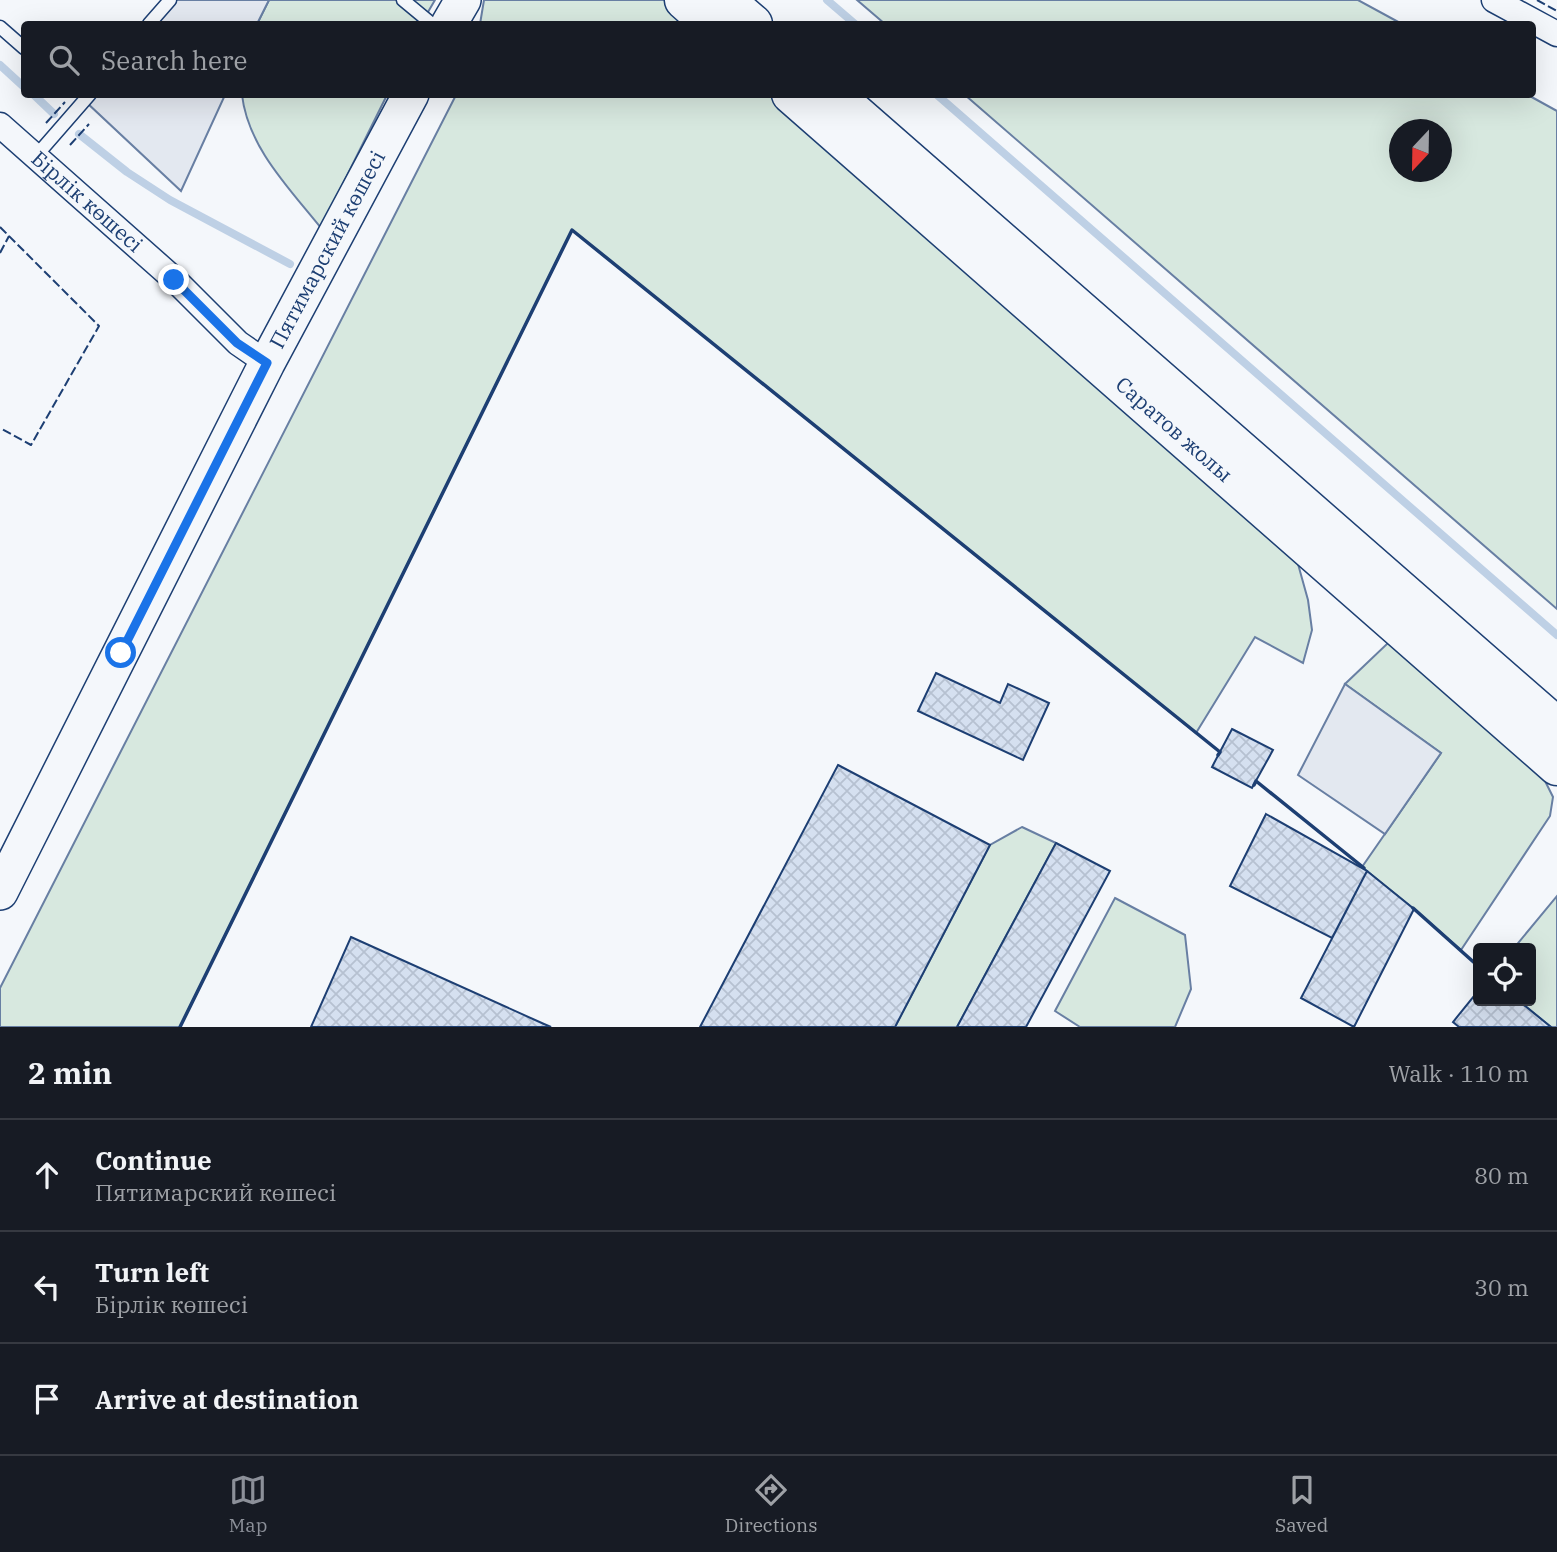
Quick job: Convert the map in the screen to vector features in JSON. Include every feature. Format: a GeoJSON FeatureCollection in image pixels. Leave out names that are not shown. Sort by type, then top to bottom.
{"type":"FeatureCollection","features":[{"type":"Feature","properties":{"kind":"main road"},"geometry":{"type":"LineString","coordinates":[[451,21],[463,0]]}},
{"type":"Feature","properties":{"kind":"main road"},"geometry":{"type":"LineString","coordinates":[[684,0],[708,21]]}},
{"type":"Feature","properties":{"kind":"main road"},"geometry":{"type":"LineString","coordinates":[[725,0],[750,21]]}},
{"type":"Feature","properties":{"kind":"main road","name":"Пятимарский көшесі"},"geometry":{"type":"LineString","coordinates":[[0,892],[267,363],[409,98]]}},
{"type":"Feature","properties":{"kind":"main road","name":"Саратов жолы"},"geometry":{"type":"LineString","coordinates":[[796,98],[1557,766]]}},
{"type":"Feature","properties":{"kind":"main road","name":"Саратов жолы"},"geometry":{"type":"LineString","coordinates":[[838,98],[1557,727]]}},
{"type":"Feature","properties":{"kind":"street"},"geometry":{"type":"LineString","coordinates":[[1494,0],[1533,21]]}},
{"type":"Feature","properties":{"kind":"street"},"geometry":{"type":"LineString","coordinates":[[1536,23],[1557,34]]}},
{"type":"Feature","properties":{"kind":"street","name":"Бірлік көшесі"},"geometry":{"type":"LineString","coordinates":[[0,125],[174,280],[237,343],[267,363]]}},
{"type":"Feature","properties":{"kind":"lane"},"geometry":{"type":"LineString","coordinates":[[152,21],[170,0]]}},
{"type":"Feature","properties":{"kind":"lane"},"geometry":{"type":"LineString","coordinates":[[403,0],[428,21]]}},
{"type":"Feature","properties":{"kind":"lane"},"geometry":{"type":"LineString","coordinates":[[0,27],[21,45]]}},
{"type":"Feature","properties":{"kind":"lane"},"geometry":{"type":"LineString","coordinates":[[36,156],[83,98]]}},
{"type":"Feature","properties":{"kind":"shaded area"},"geometry":{"type":"Polygon","coordinates":[[[170,0],[269,0],[258,21],[152,21],[170,0]]]}},
{"type":"Feature","properties":{"kind":"shaded area"},"geometry":{"type":"Polygon","coordinates":[[[269,0],[435,0],[423,21],[258,21],[269,0]]]}},
{"type":"Feature","properties":{"kind":"shaded area"},"geometry":{"type":"Polygon","coordinates":[[[484,0],[665,0],[689,21],[480,21],[484,0]]]}},
{"type":"Feature","properties":{"kind":"shaded area"},"geometry":{"type":"Polygon","coordinates":[[[857,0],[1358,0],[1396,21],[882,21],[857,0]]]}},
{"type":"Feature","properties":{"kind":"shaded area"},"geometry":{"type":"Polygon","coordinates":[[[87,98],[224,98],[181,191],[85,101],[87,98]]]}},
{"type":"Feature","properties":{"kind":"shaded area"},"geometry":{"type":"Polygon","coordinates":[[[243,98],[386,98],[321,228],[272,166],[252,132],[243,98]]]}},
{"type":"Feature","properties":{"kind":"shaded area"},"geometry":{"type":"Polygon","coordinates":[[[454,98],[774,98],[1298,564],[1308,600],[1312,630],[1303,663],[1255,637],[1196,733],[572,230],[180,1027],[0,1027],[0,988],[454,98]]]}},
{"type":"Feature","properties":{"kind":"shaded area"},"geometry":{"type":"Polygon","coordinates":[[[968,98],[1533,98],[1557,111],[1557,609],[968,98]]]}},
{"type":"Feature","properties":{"kind":"shaded area"},"geometry":{"type":"Polygon","coordinates":[[[1389,642],[1539,769],[1553,797],[1550,816],[1461,950],[1362,867],[1441,753],[1345,684],[1389,642]]]}},
{"type":"Feature","properties":{"kind":"shaded area"},"geometry":{"type":"Polygon","coordinates":[[[1345,684],[1441,753],[1385,834],[1298,775],[1345,684]]]}},
{"type":"Feature","properties":{"kind":"shaded area"},"geometry":{"type":"Polygon","coordinates":[[[1022,827],[1056,843],[957,1027],[895,1027],[990,845],[1022,827]]]}},
{"type":"Feature","properties":{"kind":"shaded area"},"geometry":{"type":"Polygon","coordinates":[[[1557,896],[1557,1027],[1551,1027],[1525,1006],[1536,1006],[1536,943],[1518,943],[1557,896]]]}},
{"type":"Feature","properties":{"kind":"shaded area"},"geometry":{"type":"Polygon","coordinates":[[[1115,898],[1185,935],[1191,989],[1175,1027],[1080,1027],[1055,1011],[1115,898]]]}},
{"type":"Feature","properties":{"kind":"building"},"geometry":{"type":"Polygon","coordinates":[[[936,673],[1000,703],[1008,684],[1049,703],[1023,760],[918,711],[936,673]]]}},
{"type":"Feature","properties":{"kind":"building"},"geometry":{"type":"Polygon","coordinates":[[[1232,729],[1273,750],[1252,788],[1212,767],[1232,729]]]}},
{"type":"Feature","properties":{"kind":"building"},"geometry":{"type":"Polygon","coordinates":[[[838,765],[990,845],[895,1027],[700,1027],[838,765]]]}},
{"type":"Feature","properties":{"kind":"building"},"geometry":{"type":"Polygon","coordinates":[[[1266,814],[1367,871],[1332,938],[1230,886],[1266,814]]]}},
{"type":"Feature","properties":{"kind":"building"},"geometry":{"type":"Polygon","coordinates":[[[1056,843],[1110,871],[1026,1027],[957,1027],[1056,843]]]}},
{"type":"Feature","properties":{"kind":"building"},"geometry":{"type":"Polygon","coordinates":[[[1367,871],[1414,909],[1354,1027],[1301,998],[1367,871]]]}},
{"type":"Feature","properties":{"kind":"building"},"geometry":{"type":"Polygon","coordinates":[[[351,937],[544,1024],[551,1027],[311,1027],[351,937]]]}},
{"type":"Feature","properties":{"kind":"building"},"geometry":{"type":"Polygon","coordinates":[[[1473,997],[1473,1006],[1525,1006],[1551,1027],[1459,1027],[1453,1022],[1473,997]]]}},
{"type":"Feature","properties":{"kind":"waterway"},"geometry":{"type":"LineString","coordinates":[[827,0],[852,21]]}},
{"type":"Feature","properties":{"kind":"waterway"},"geometry":{"type":"LineString","coordinates":[[0,65],[21,84]]}},
{"type":"Feature","properties":{"kind":"waterway"},"geometry":{"type":"LineString","coordinates":[[37,98],[54,114]]}},
{"type":"Feature","properties":{"kind":"waterway"},"geometry":{"type":"LineString","coordinates":[[941,98],[1557,635]]}},
{"type":"Feature","properties":{"kind":"waterway"},"geometry":{"type":"LineString","coordinates":[[79,134],[127,172],[170,200],[290,264]]}},
{"type":"Feature","properties":{"kind":"fence"},"geometry":{"type":"LineString","coordinates":[[1537,0],[1557,11]]}},
{"type":"Feature","properties":{"kind":"fence"},"geometry":{"type":"LineString","coordinates":[[46,123],[65,102]]}},
{"type":"Feature","properties":{"kind":"fence"},"geometry":{"type":"LineString","coordinates":[[70,145],[89,124]]}},
{"type":"Feature","properties":{"kind":"fence"},"geometry":{"type":"LineString","coordinates":[[0,227],[99,326],[31,445],[0,428]]}},
{"type":"Feature","properties":{"kind":"fence"},"geometry":{"type":"LineString","coordinates":[[0,253],[9,236]]}},
{"type":"Feature","properties":{"kind":"wall"},"geometry":{"type":"LineString","coordinates":[[180,1027],[572,230],[1220,752],[1218,755]]}},
{"type":"Feature","properties":{"kind":"wall"},"geometry":{"type":"LineString","coordinates":[[1254,785],[1256,781],[1364,868]]}},
{"type":"Feature","properties":{"kind":"wall"},"geometry":{"type":"LineString","coordinates":[[1413,908],[1473,962]]}},
{"type":"Feature","properties":{"kind":"route"},"geometry":{"type":"LineString","coordinates":[[121,653],[267,363],[237,343],[174,280]]}}]}
